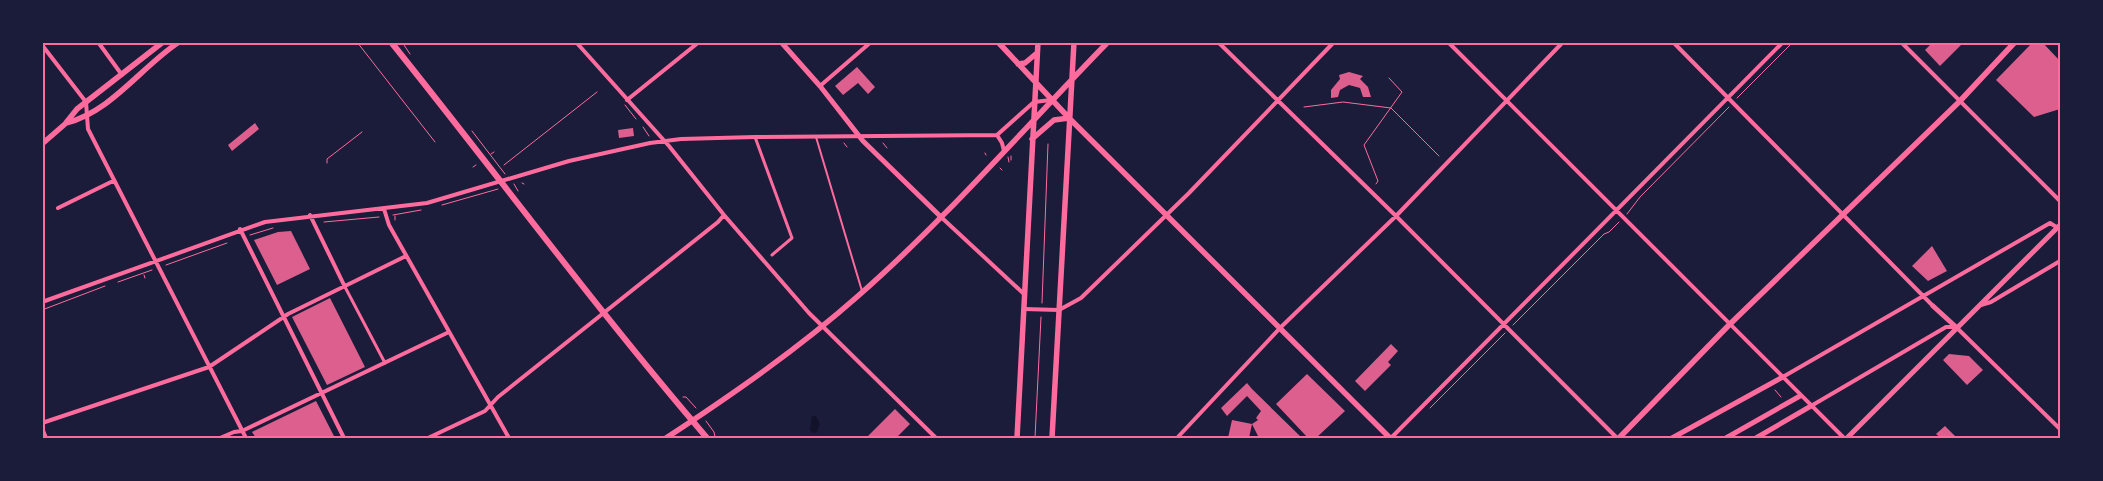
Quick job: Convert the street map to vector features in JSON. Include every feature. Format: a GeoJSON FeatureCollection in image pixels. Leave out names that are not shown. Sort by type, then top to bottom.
{"type":"FeatureCollection","features":[{"type":"Feature","properties":{"kind":"main road"},"geometry":{"type":"LineString","coordinates":[[42,144],[86,102],[163,42]]}},
{"type":"Feature","properties":{"kind":"main road"},"geometry":{"type":"LineString","coordinates":[[66,123],[86,117],[179,42]]}},
{"type":"Feature","properties":{"kind":"main road"},"geometry":{"type":"LineString","coordinates":[[391,42],[505,180],[603,313],[707,438]]}},
{"type":"Feature","properties":{"kind":"main road"},"geometry":{"type":"LineString","coordinates":[[998,42],[1051,100],[1391,438]]}},
{"type":"Feature","properties":{"kind":"main road"},"geometry":{"type":"LineString","coordinates":[[1017,438],[1038,42]]}},
{"type":"Feature","properties":{"kind":"main road"},"geometry":{"type":"LineString","coordinates":[[1052,438],[1070,80],[1074,42]]}},
{"type":"Feature","properties":{"kind":"main road"},"geometry":{"type":"LineString","coordinates":[[666,438],[774,364],[863,292],[941,217],[1108,42]]}},
{"type":"Feature","properties":{"kind":"main road"},"geometry":{"type":"LineString","coordinates":[[1618,438],[1729,325],[1960,101],[2015,42]]}},
{"type":"Feature","properties":{"kind":"main road"},"geometry":{"type":"LineString","coordinates":[[1018,64],[1025,63],[1037,53]]}},
{"type":"Feature","properties":{"kind":"main road"},"geometry":{"type":"LineString","coordinates":[[1032,139],[1054,120],[1069,118]]}},
{"type":"Feature","properties":{"kind":"street"},"geometry":{"type":"LineString","coordinates":[[98,42],[122,75]]}},
{"type":"Feature","properties":{"kind":"street"},"geometry":{"type":"LineString","coordinates":[[576,42],[822,327],[936,438]]}},
{"type":"Feature","properties":{"kind":"street"},"geometry":{"type":"LineString","coordinates":[[628,100],[699,42]]}},
{"type":"Feature","properties":{"kind":"street"},"geometry":{"type":"LineString","coordinates":[[781,42],[820,86],[858,134],[941,217],[1024,294]]}},
{"type":"Feature","properties":{"kind":"street"},"geometry":{"type":"LineString","coordinates":[[820,86],[871,42]]}},
{"type":"Feature","properties":{"kind":"street"},"geometry":{"type":"LineString","coordinates":[[1218,42],[1279,100],[1618,438]]}},
{"type":"Feature","properties":{"kind":"street"},"geometry":{"type":"LineString","coordinates":[[1024,309],[1059,310],[1081,298],[1167,215],[1334,42]]}},
{"type":"Feature","properties":{"kind":"street"},"geometry":{"type":"LineString","coordinates":[[1448,42],[1781,378],[1846,438],[2059,226],[2050,223],[1781,378],[1672,438]]}},
{"type":"Feature","properties":{"kind":"street"},"geometry":{"type":"LineString","coordinates":[[1176,438],[1281,327],[1396,216],[1563,42]]}},
{"type":"Feature","properties":{"kind":"street"},"geometry":{"type":"LineString","coordinates":[[1673,42],[1933,306],[2060,429]]}},
{"type":"Feature","properties":{"kind":"street"},"geometry":{"type":"LineString","coordinates":[[1391,438],[1782,42]]}},
{"type":"Feature","properties":{"kind":"street"},"geometry":{"type":"LineString","coordinates":[[1901,42],[2060,201]]}},
{"type":"Feature","properties":{"kind":"street"},"geometry":{"type":"LineString","coordinates":[[42,45],[86,102],[88,129],[246,438]]}},
{"type":"Feature","properties":{"kind":"street"},"geometry":{"type":"LineString","coordinates":[[42,302],[265,222],[310,215],[384,209],[436,200],[582,157],[680,139],[816,138],[858,134],[997,135],[1034,102],[1051,100]]}},
{"type":"Feature","properties":{"kind":"street"},"geometry":{"type":"LineString","coordinates":[[997,135],[1002,142],[1004,151]]}},
{"type":"Feature","properties":{"kind":"street"},"geometry":{"type":"LineString","coordinates":[[755,137],[792,238],[772,255]]}},
{"type":"Feature","properties":{"kind":"street"},"geometry":{"type":"LineString","coordinates":[[58,208],[113,181]]}},
{"type":"Feature","properties":{"kind":"street"},"geometry":{"type":"LineString","coordinates":[[384,209],[387,220],[406,256],[509,438]]}},
{"type":"Feature","properties":{"kind":"street"},"geometry":{"type":"LineString","coordinates":[[310,215],[385,363]]}},
{"type":"Feature","properties":{"kind":"street"},"geometry":{"type":"LineString","coordinates":[[428,438],[485,411],[498,397],[718,222],[724,215]]}},
{"type":"Feature","properties":{"kind":"street"},"geometry":{"type":"LineString","coordinates":[[240,230],[344,438]]}},
{"type":"Feature","properties":{"kind":"street"},"geometry":{"type":"LineString","coordinates":[[42,423],[209,367],[283,318],[406,256]]}},
{"type":"Feature","properties":{"kind":"street"},"geometry":{"type":"LineString","coordinates":[[1979,306],[1991,302],[2060,261]]}},
{"type":"Feature","properties":{"kind":"street"},"geometry":{"type":"LineString","coordinates":[[1756,438],[1946,327],[1956,327]]}},
{"type":"Feature","properties":{"kind":"street"},"geometry":{"type":"LineString","coordinates":[[220,438],[242,431],[449,332]]}},
{"type":"Feature","properties":{"kind":"street"},"geometry":{"type":"LineString","coordinates":[[1726,438],[1800,396]]}},
{"type":"Feature","properties":{"kind":"street"},"geometry":{"type":"LineString","coordinates":[[42,428],[46,438]]}},
{"type":"Feature","properties":{"kind":"lane"},"geometry":{"type":"LineString","coordinates":[[816,138],[863,292]]}},
{"type":"Feature","properties":{"kind":"path"},"geometry":{"type":"LineString","coordinates":[[358,42],[435,142]]}},
{"type":"Feature","properties":{"kind":"path"},"geometry":{"type":"LineString","coordinates":[[402,42],[412,55]]}},
{"type":"Feature","properties":{"kind":"path"},"geometry":{"type":"LineString","coordinates":[[1748,88],[1793,42]]}},
{"type":"Feature","properties":{"kind":"path"},"geometry":{"type":"LineString","coordinates":[[1376,184],[1378,181],[1364,145],[1402,92],[1389,78]]}},
{"type":"Feature","properties":{"kind":"path"},"geometry":{"type":"LineString","coordinates":[[504,165],[597,92]]}},
{"type":"Feature","properties":{"kind":"path"},"geometry":{"type":"LineString","coordinates":[[1304,108],[1343,102],[1391,108],[1439,156]]}},
{"type":"Feature","properties":{"kind":"path"},"geometry":{"type":"LineString","coordinates":[[624,106],[643,131]]}},
{"type":"Feature","properties":{"kind":"path"},"geometry":{"type":"LineString","coordinates":[[469,128],[505,180],[523,198]]}},
{"type":"Feature","properties":{"kind":"path"},"geometry":{"type":"LineString","coordinates":[[327,163],[327,159],[362,132]]}},
{"type":"Feature","properties":{"kind":"path"},"geometry":{"type":"LineString","coordinates":[[882,142],[887,148]]}},
{"type":"Feature","properties":{"kind":"path"},"geometry":{"type":"LineString","coordinates":[[844,143],[847,147]]}},
{"type":"Feature","properties":{"kind":"path"},"geometry":{"type":"LineString","coordinates":[[1042,304],[1048,144]]}},
{"type":"Feature","properties":{"kind":"path"},"geometry":{"type":"LineString","coordinates":[[1008,157],[1010,161],[1011,155]]}},
{"type":"Feature","properties":{"kind":"path"},"geometry":{"type":"LineString","coordinates":[[319,222],[376,217]]}},
{"type":"Feature","properties":{"kind":"path"},"geometry":{"type":"LineString","coordinates":[[244,237],[278,226]]}},
{"type":"Feature","properties":{"kind":"path"},"geometry":{"type":"LineString","coordinates":[[164,266],[230,241]]}},
{"type":"Feature","properties":{"kind":"path"},"geometry":{"type":"LineString","coordinates":[[42,310],[148,271]]}},
{"type":"Feature","properties":{"kind":"path"},"geometry":{"type":"LineString","coordinates":[[1035,438],[1042,316]]}},
{"type":"Feature","properties":{"kind":"path"},"geometry":{"type":"LineString","coordinates":[[1426,412],[1485,354]]}},
{"type":"Feature","properties":{"kind":"path"},"geometry":{"type":"LineString","coordinates":[[1773,387],[1781,398]]}},
{"type":"Feature","properties":{"kind":"path"},"geometry":{"type":"LineString","coordinates":[[681,398],[686,397],[702,415],[714,432],[715,438]]}},
{"type":"Feature","properties":{"kind":"shaded area"},"geometry":{"type":"Polygon","coordinates":[[[812,416],[816,416],[820,424],[817,432],[813,433],[810,430],[812,416]]]}},
{"type":"Feature","properties":{"kind":"building"},"geometry":{"type":"Polygon","coordinates":[[[1933,42],[1964,42],[1940,66],[1925,50],[1933,42]]]}},
{"type":"Feature","properties":{"kind":"building"},"geometry":{"type":"Polygon","coordinates":[[[2033,42],[2042,42],[2060,61],[2060,109],[2034,117],[1996,80],[2033,42]]]}},
{"type":"Feature","properties":{"kind":"building"},"geometry":{"type":"Polygon","coordinates":[[[857,67],[875,87],[868,94],[858,83],[843,95],[835,86],[857,67]]]}},
{"type":"Feature","properties":{"kind":"building"},"geometry":{"type":"Polygon","coordinates":[[[1349,72],[1363,76],[1360,79],[1368,87],[1371,97],[1363,97],[1360,88],[1349,85],[1340,90],[1338,97],[1331,98],[1331,90],[1340,79],[1339,75],[1349,72]]]}},
{"type":"Feature","properties":{"kind":"building"},"geometry":{"type":"Polygon","coordinates":[[[255,123],[259,129],[232,151],[228,145],[255,123]]]}},
{"type":"Feature","properties":{"kind":"building"},"geometry":{"type":"Polygon","coordinates":[[[633,128],[634,136],[619,138],[618,130],[633,128]]]}},
{"type":"Feature","properties":{"kind":"building"},"geometry":{"type":"Polygon","coordinates":[[[291,231],[310,269],[277,285],[254,240],[278,232],[291,231]]]}},
{"type":"Feature","properties":{"kind":"building"},"geometry":{"type":"Polygon","coordinates":[[[1932,246],[1947,271],[1928,281],[1912,266],[1932,246]]]}},
{"type":"Feature","properties":{"kind":"building"},"geometry":{"type":"Polygon","coordinates":[[[330,298],[365,367],[327,385],[292,317],[330,298]]]}},
{"type":"Feature","properties":{"kind":"building"},"geometry":{"type":"Polygon","coordinates":[[[1391,344],[1398,351],[1388,362],[1391,365],[1365,391],[1355,381],[1391,344]]]}},
{"type":"Feature","properties":{"kind":"building"},"geometry":{"type":"Polygon","coordinates":[[[1949,354],[1969,356],[1983,370],[1967,385],[1943,360],[1949,354]]]}},
{"type":"Feature","properties":{"kind":"building"},"geometry":{"type":"Polygon","coordinates":[[[1307,374],[1345,411],[1316,438],[1308,438],[1276,404],[1307,374]]]}},
{"type":"Feature","properties":{"kind":"building"},"geometry":{"type":"Polygon","coordinates":[[[1247,383],[1302,438],[1259,438],[1252,424],[1258,420],[1256,418],[1261,411],[1247,396],[1227,416],[1221,408],[1247,383]]]}},
{"type":"Feature","properties":{"kind":"building"},"geometry":{"type":"Polygon","coordinates":[[[316,401],[335,438],[256,438],[252,432],[316,401]]]}},
{"type":"Feature","properties":{"kind":"building"},"geometry":{"type":"Polygon","coordinates":[[[895,409],[910,424],[896,438],[866,438],[895,409]]]}},
{"type":"Feature","properties":{"kind":"building"},"geometry":{"type":"Polygon","coordinates":[[[1232,420],[1252,424],[1249,438],[1228,438],[1232,420]]]}},
{"type":"Feature","properties":{"kind":"building"},"geometry":{"type":"Polygon","coordinates":[[[1945,426],[1957,438],[1941,438],[1936,434],[1945,426]]]}}]}
